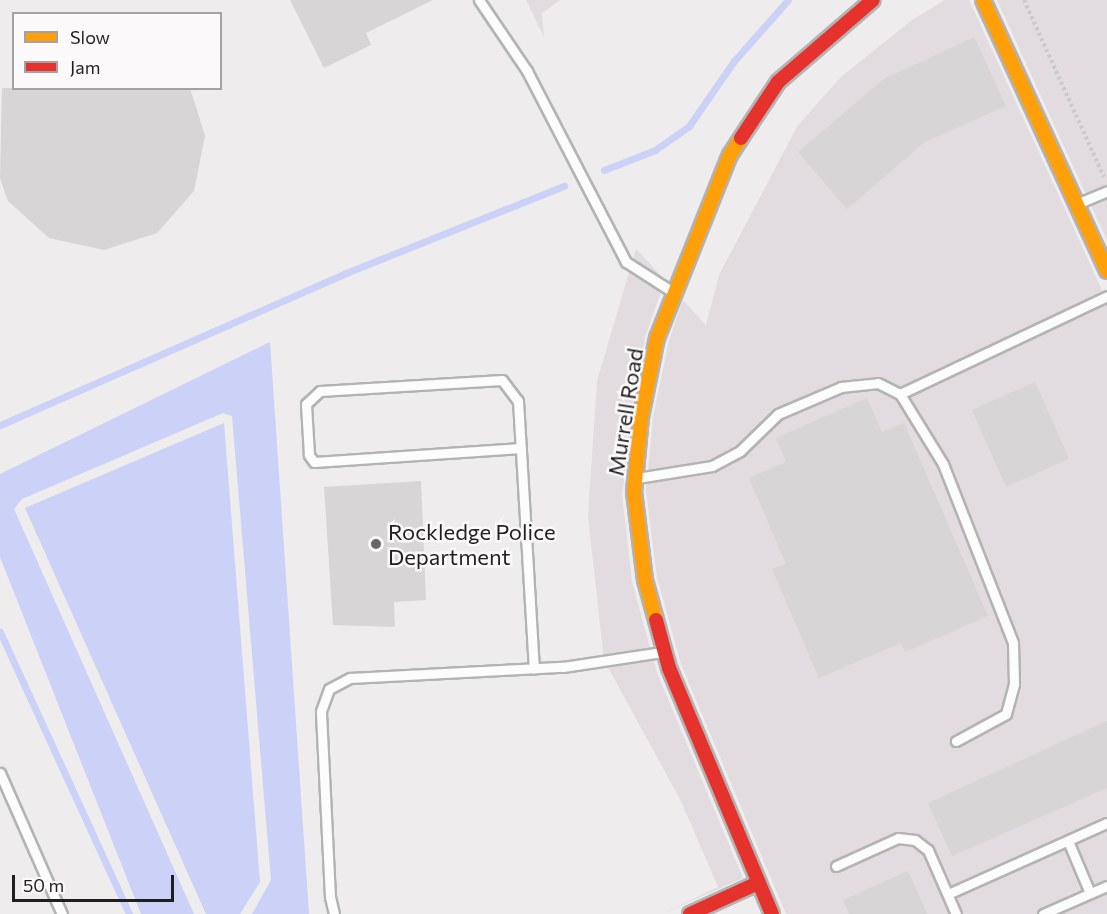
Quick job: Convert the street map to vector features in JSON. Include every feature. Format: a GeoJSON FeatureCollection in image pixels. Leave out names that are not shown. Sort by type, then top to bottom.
{"type":"FeatureCollection","features":[{"type":"Feature","properties":{"kind":"street","name":"Murrell Road"},"geometry":{"type":"LineString","coordinates":[[772,914],[664,652],[645,580],[635,479],[650,371],[673,292],[730,154],[778,82],[873,0]]}},
{"type":"Feature","properties":{"kind":"street"},"geometry":{"type":"LineString","coordinates":[[984,0],[1107,271]]}},
{"type":"Feature","properties":{"kind":"street"},"geometry":{"type":"LineString","coordinates":[[690,914],[758,883]]}},
{"type":"Feature","properties":{"kind":"lane"},"geometry":{"type":"LineString","coordinates":[[479,0],[526,71],[626,262],[673,292]]}},
{"type":"Feature","properties":{"kind":"lane"},"geometry":{"type":"LineString","coordinates":[[1077,204],[1107,191]]}},
{"type":"Feature","properties":{"kind":"lane"},"geometry":{"type":"LineString","coordinates":[[900,394],[1107,296]]}},
{"type":"Feature","properties":{"kind":"lane"},"geometry":{"type":"LineString","coordinates":[[520,448],[314,462],[309,454],[306,404],[320,391],[502,381],[518,400],[534,669]]}},
{"type":"Feature","properties":{"kind":"lane"},"geometry":{"type":"LineString","coordinates":[[635,479],[712,466],[740,451],[778,414],[841,387],[878,383],[900,394],[943,464],[1013,643],[1014,684],[1005,714],[956,741]]}},
{"type":"Feature","properties":{"kind":"lane"},"geometry":{"type":"LineString","coordinates":[[334,914],[321,711],[329,689],[350,678],[534,669],[664,652]]}},
{"type":"Feature","properties":{"kind":"lane"},"geometry":{"type":"LineString","coordinates":[[0,773],[63,914]]}},
{"type":"Feature","properties":{"kind":"lane"},"geometry":{"type":"LineString","coordinates":[[948,894],[1107,823]]}},
{"type":"Feature","properties":{"kind":"lane"},"geometry":{"type":"LineString","coordinates":[[836,866],[898,838],[915,840],[928,850],[956,914]]}},
{"type":"Feature","properties":{"kind":"lane"},"geometry":{"type":"LineString","coordinates":[[1068,841],[1090,893]]}},
{"type":"Feature","properties":{"kind":"lane"},"geometry":{"type":"LineString","coordinates":[[1043,914],[1107,886]]}},
{"type":"Feature","properties":{"kind":"path"},"geometry":{"type":"LineString","coordinates":[[1024,0],[1107,183]]}},
{"type":"Feature","properties":{"kind":"shaded area"},"geometry":{"type":"Polygon","coordinates":[[[526,0],[560,0],[542,13],[544,37],[526,0]]]}},
{"type":"Feature","properties":{"kind":"shaded area"},"geometry":{"type":"Polygon","coordinates":[[[945,0],[969,0],[1107,301],[1107,914],[786,914],[681,664],[657,577],[646,490],[653,418],[669,340],[683,300],[706,325],[719,275],[798,125],[842,76],[912,20],[945,0]]]}},
{"type":"Feature","properties":{"kind":"shaded area"},"geometry":{"type":"Polygon","coordinates":[[[997,0],[1107,0],[1107,240],[997,0]]]}},
{"type":"Feature","properties":{"kind":"shaded area"},"geometry":{"type":"Polygon","coordinates":[[[636,249],[665,280],[645,337],[622,494],[632,582],[657,673],[743,878],[662,914],[718,887],[681,801],[604,660],[588,516],[597,381],[636,249]]]}},
{"type":"Feature","properties":{"kind":"water"},"geometry":{"type":"Polygon","coordinates":[[[270,342],[309,914],[252,914],[271,880],[232,416],[223,413],[22,499],[14,509],[194,914],[141,914],[0,557],[0,474],[270,342]]]}},
{"type":"Feature","properties":{"kind":"water"},"geometry":{"type":"Polygon","coordinates":[[[224,423],[260,882],[240,914],[206,914],[25,508],[224,423]]]}},
{"type":"Feature","properties":{"kind":"building"},"geometry":{"type":"Polygon","coordinates":[[[290,0],[433,0],[366,33],[371,45],[324,68],[290,0]]]}},
{"type":"Feature","properties":{"kind":"building"},"geometry":{"type":"Polygon","coordinates":[[[974,37],[1006,106],[925,142],[847,209],[798,152],[884,79],[974,37]]]}},
{"type":"Feature","properties":{"kind":"building"},"geometry":{"type":"Polygon","coordinates":[[[2,88],[12,88],[12,90],[191,90],[205,136],[194,191],[157,233],[104,250],[49,238],[8,201],[0,178],[2,88]]]}},
{"type":"Feature","properties":{"kind":"building"},"geometry":{"type":"Polygon","coordinates":[[[1035,382],[1069,459],[1006,487],[972,410],[1035,382]]]}},
{"type":"Feature","properties":{"kind":"building"},"geometry":{"type":"Polygon","coordinates":[[[867,398],[882,432],[904,423],[988,616],[905,652],[901,643],[819,678],[772,569],[786,564],[749,478],[786,462],[776,438],[867,398]]]}},
{"type":"Feature","properties":{"kind":"building","name":"Rockledge Police Department"},"geometry":{"type":"Polygon","coordinates":[[[421,481],[426,600],[394,602],[395,627],[333,625],[324,487],[421,481]]]}},
{"type":"Feature","properties":{"kind":"building"},"geometry":{"type":"Polygon","coordinates":[[[1107,721],[1107,788],[952,856],[928,803],[1107,721]]]}},
{"type":"Feature","properties":{"kind":"building"},"geometry":{"type":"Polygon","coordinates":[[[908,871],[927,914],[849,914],[843,900],[908,871]]]}},
{"type":"Feature","properties":{"kind":"waterway"},"geometry":{"type":"LineString","coordinates":[[604,170],[655,150],[689,126],[734,61],[788,0]]}},
{"type":"Feature","properties":{"kind":"waterway"},"geometry":{"type":"LineString","coordinates":[[0,425],[346,273],[564,186]]}},
{"type":"Feature","properties":{"kind":"waterway"},"geometry":{"type":"LineString","coordinates":[[0,632],[129,914]]}},
{"type":"Feature","properties":{"kind":"traffic: slow"},"geometry":{"type":"LineString","coordinates":[[983,0],[1107,271]]}},
{"type":"Feature","properties":{"kind":"traffic: slow"},"geometry":{"type":"LineString","coordinates":[[656,620],[645,580],[634,492],[641,417],[657,338],[730,155],[741,138]]}},
{"type":"Feature","properties":{"kind":"traffic: jam"},"geometry":{"type":"LineString","coordinates":[[741,138],[778,82],[873,0]]}},
{"type":"Feature","properties":{"kind":"traffic: jam"},"geometry":{"type":"LineString","coordinates":[[656,620],[669,668],[772,914]]}},
{"type":"Feature","properties":{"kind":"traffic: jam"},"geometry":{"type":"LineString","coordinates":[[690,914],[758,883]]}},
{"type":"Feature","properties":{"kind":"place","name":"Rockledge Police Department"},"geometry":{"type":"Point","coordinates":[376,544]}}]}
